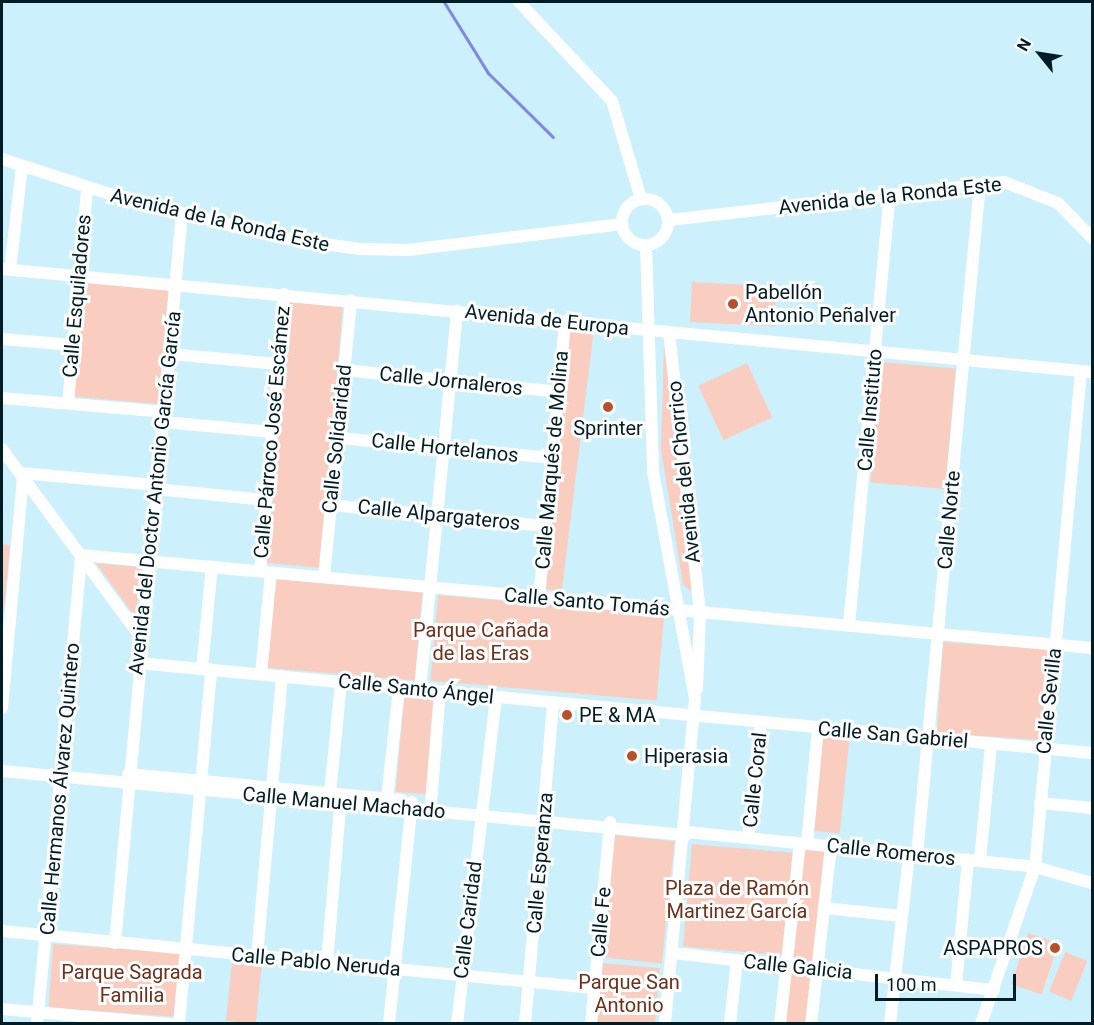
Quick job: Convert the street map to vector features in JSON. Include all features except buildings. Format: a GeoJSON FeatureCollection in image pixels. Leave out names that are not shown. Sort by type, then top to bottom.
{"type":"FeatureCollection","features":[{"type":"Feature","properties":{"kind":"street"},"geometry":{"type":"LineString","coordinates":[[519,2],[612,101],[641,199]]}},
{"type":"Feature","properties":{"kind":"street","name":"Avenida de la Ronda Este"},"geometry":{"type":"LineString","coordinates":[[2,159],[87,188],[182,213],[289,239],[360,249],[408,250],[622,224]]}},
{"type":"Feature","properties":{"kind":"street"},"geometry":{"type":"LineString","coordinates":[[6,269],[22,166]]}},
{"type":"Feature","properties":{"kind":"street","name":"Avenida de la Ronda Este"},"geometry":{"type":"LineString","coordinates":[[669,220],[1004,182],[1038,191],[1073,215],[1092,238]]}},
{"type":"Feature","properties":{"kind":"street","name":"Calle Norte"},"geometry":{"type":"LineString","coordinates":[[890,1023],[902,916],[913,854],[928,738],[980,184]]}},
{"type":"Feature","properties":{"kind":"street","name":"Calle Esquiladores"},"geometry":{"type":"LineString","coordinates":[[68,404],[87,188]]}},
{"type":"Feature","properties":{"kind":"street","name":"Calle Instituto"},"geometry":{"type":"LineString","coordinates":[[849,625],[890,194]]}},
{"type":"Feature","properties":{"kind":"street"},"geometry":{"type":"LineString","coordinates":[[641,199],[656,201],[669,220],[665,235],[646,245],[632,242],[622,224],[624,210],[641,199]]}},
{"type":"Feature","properties":{"kind":"street","name":"Avenida del Doctor Antonio García García"},"geometry":{"type":"LineString","coordinates":[[115,943],[140,636],[164,417],[182,213]]}},
{"type":"Feature","properties":{"kind":"street","name":"Avenida del Chorrico"},"geometry":{"type":"LineString","coordinates":[[646,245],[653,472],[695,699]]}},
{"type":"Feature","properties":{"kind":"street","name":"Avenida de Europa"},"geometry":{"type":"LineString","coordinates":[[6,269],[176,283],[1087,371]]}},
{"type":"Feature","properties":{"kind":"street","name":"Calle Párroco José Escámez"},"geometry":{"type":"LineString","coordinates":[[261,674],[266,500],[284,294]]}},
{"type":"Feature","properties":{"kind":"street","name":"Calle Solidaridad"},"geometry":{"type":"LineString","coordinates":[[324,577],[351,300]]}},
{"type":"Feature","properties":{"kind":"street"},"geometry":{"type":"LineString","coordinates":[[420,690],[457,311]]}},
{"type":"Feature","properties":{"kind":"street","name":"Calle Marqués de Molina"},"geometry":{"type":"LineString","coordinates":[[539,598],[565,321]]}},
{"type":"Feature","properties":{"kind":"street","name":"Avenida del Chorrico"},"geometry":{"type":"LineString","coordinates":[[664,1023],[687,832],[699,612],[669,332]]}},
{"type":"Feature","properties":{"kind":"street"},"geometry":{"type":"LineString","coordinates":[[2,339],[73,345]]}},
{"type":"Feature","properties":{"kind":"street"},"geometry":{"type":"LineString","coordinates":[[170,354],[278,364]]}},
{"type":"Feature","properties":{"kind":"street","name":"Calle Jornaleros"},"geometry":{"type":"LineString","coordinates":[[344,370],[559,392]]}},
{"type":"Feature","properties":{"kind":"street","name":"Calle Sevilla"},"geometry":{"type":"LineString","coordinates":[[981,1023],[1035,867],[1044,748],[1087,371]]}},
{"type":"Feature","properties":{"kind":"street"},"geometry":{"type":"LineString","coordinates":[[2,398],[68,404],[272,432]]}},
{"type":"Feature","properties":{"kind":"street","name":"Calle Hortelanos"},"geometry":{"type":"LineString","coordinates":[[338,438],[552,458]]}},
{"type":"Feature","properties":{"kind":"street"},"geometry":{"type":"LineString","coordinates":[[2,449],[140,636]]}},
{"type":"Feature","properties":{"kind":"street"},"geometry":{"type":"LineString","coordinates":[[21,475],[266,500]]}},
{"type":"Feature","properties":{"kind":"street"},"geometry":{"type":"LineString","coordinates":[[2,708],[21,475]]}},
{"type":"Feature","properties":{"kind":"street","name":"Calle Alpargateros"},"geometry":{"type":"LineString","coordinates":[[331,505],[546,526]]}},
{"type":"Feature","properties":{"kind":"street","name":"Calle Santo Tomás"},"geometry":{"type":"LineString","coordinates":[[81,555],[1092,648]]}},
{"type":"Feature","properties":{"kind":"street","name":"Calle Hermanos Álvarez Quintero"},"geometry":{"type":"LineString","coordinates":[[38,1018],[48,936],[81,555]]}},
{"type":"Feature","properties":{"kind":"street"},"geometry":{"type":"LineString","coordinates":[[179,1023],[203,785],[212,566]]}},
{"type":"Feature","properties":{"kind":"street","name":"Calle Santo Ángel"},"geometry":{"type":"LineString","coordinates":[[138,663],[694,716]]}},
{"type":"Feature","properties":{"kind":"street"},"geometry":{"type":"LineString","coordinates":[[257,956],[282,675]]}},
{"type":"Feature","properties":{"kind":"street"},"geometry":{"type":"LineString","coordinates":[[327,963],[341,682]]}},
{"type":"Feature","properties":{"kind":"street"},"geometry":{"type":"LineString","coordinates":[[387,799],[399,688]]}},
{"type":"Feature","properties":{"kind":"street"},"geometry":{"type":"LineString","coordinates":[[431,803],[440,692]]}},
{"type":"Feature","properties":{"kind":"street","name":"Calle Caridad"},"geometry":{"type":"LineString","coordinates":[[457,1023],[496,697]]}},
{"type":"Feature","properties":{"kind":"street","name":"Calle Esperanza"},"geometry":{"type":"LineString","coordinates":[[525,1023],[553,703]]}},
{"type":"Feature","properties":{"kind":"street","name":"Calle San Gabriel"},"geometry":{"type":"LineString","coordinates":[[694,716],[1092,753]]}},
{"type":"Feature","properties":{"kind":"street","name":"Calle Coral"},"geometry":{"type":"LineString","coordinates":[[748,838],[761,722]]}},
{"type":"Feature","properties":{"kind":"street"},"geometry":{"type":"LineString","coordinates":[[780,1023],[818,728]]}},
{"type":"Feature","properties":{"kind":"street"},"geometry":{"type":"LineString","coordinates":[[956,985],[991,744]]}},
{"type":"Feature","properties":{"kind":"street","name":"Calle Manuel Machado"},"geometry":{"type":"LineString","coordinates":[[2,771],[60,777],[128,778],[687,832]]}},
{"type":"Feature","properties":{"kind":"street","name":"Calle Manuel Machado"},"geometry":{"type":"LineString","coordinates":[[337,797],[387,799],[411,805],[431,803],[483,812]]}},
{"type":"Feature","properties":{"kind":"street"},"geometry":{"type":"LineString","coordinates":[[1040,802],[1092,808]]}},
{"type":"Feature","properties":{"kind":"street"},"geometry":{"type":"LineString","coordinates":[[389,1023],[411,805]]}},
{"type":"Feature","properties":{"kind":"street","name":"Calle Fe"},"geometry":{"type":"LineString","coordinates":[[591,1023],[610,824]]}},
{"type":"Feature","properties":{"kind":"street","name":"Calle Romeros"},"geometry":{"type":"LineString","coordinates":[[687,832],[1035,867],[1092,883]]}},
{"type":"Feature","properties":{"kind":"street"},"geometry":{"type":"LineString","coordinates":[[811,1023],[831,846]]}},
{"type":"Feature","properties":{"kind":"street"},"geometry":{"type":"LineString","coordinates":[[824,908],[902,916]]}},
{"type":"Feature","properties":{"kind":"street","name":"Calle Pablo Neruda"},"geometry":{"type":"LineString","coordinates":[[2,931],[594,988]]}},
{"type":"Feature","properties":{"kind":"street","name":"Calle Galicia"},"geometry":{"type":"LineString","coordinates":[[673,952],[994,990]]}},
{"type":"Feature","properties":{"kind":"street"},"geometry":{"type":"LineString","coordinates":[[730,1023],[736,960]]}},
{"type":"Feature","properties":{"kind":"street"},"geometry":{"type":"LineString","coordinates":[[2,1009],[38,1018],[169,1023]]}},
{"type":"Feature","properties":{"kind":"green space"},"geometry":{"type":"Polygon","coordinates":[[[84,278],[169,285],[158,404],[74,397],[84,278]]]}},
{"type":"Feature","properties":{"kind":"green space","name":"Pabellón Antonio Peñalver"},"geometry":{"type":"Polygon","coordinates":[[[692,282],[777,286],[775,326],[690,322],[692,282]]]}},
{"type":"Feature","properties":{"kind":"green space"},"geometry":{"type":"Polygon","coordinates":[[[289,302],[343,307],[320,568],[266,563],[289,302]]]}},
{"type":"Feature","properties":{"kind":"green space"},"geometry":{"type":"Polygon","coordinates":[[[569,327],[594,330],[562,591],[537,588],[569,327]]]}},
{"type":"Feature","properties":{"kind":"green space"},"geometry":{"type":"Polygon","coordinates":[[[664,344],[694,594],[683,584],[661,450],[664,344]]]}},
{"type":"Feature","properties":{"kind":"green space"},"geometry":{"type":"Polygon","coordinates":[[[881,362],[956,369],[945,489],[870,483],[881,362]]]}},
{"type":"Feature","properties":{"kind":"green space"},"geometry":{"type":"Polygon","coordinates":[[[747,363],[772,417],[723,440],[698,386],[747,363]]]}},
{"type":"Feature","properties":{"kind":"green space"},"geometry":{"type":"Polygon","coordinates":[[[2,544],[10,545],[4,610],[2,610],[2,544]]]}},
{"type":"Feature","properties":{"kind":"green space"},"geometry":{"type":"Polygon","coordinates":[[[96,563],[140,567],[136,618],[96,563]]]}},
{"type":"Feature","properties":{"kind":"green space","name":"Parque Cañada de las Eras"},"geometry":{"type":"Polygon","coordinates":[[[275,579],[422,592],[415,681],[267,668],[275,579]]]}},
{"type":"Feature","properties":{"kind":"green space","name":"Parque Cañada de las Eras"},"geometry":{"type":"Polygon","coordinates":[[[438,595],[664,615],[657,700],[431,681],[438,595]]]}},
{"type":"Feature","properties":{"kind":"green space"},"geometry":{"type":"Polygon","coordinates":[[[943,642],[1050,649],[1043,740],[937,733],[943,642]]]}},
{"type":"Feature","properties":{"kind":"green space"},"geometry":{"type":"Polygon","coordinates":[[[404,696],[436,699],[428,794],[396,792],[404,696]]]}},
{"type":"Feature","properties":{"kind":"green space"},"geometry":{"type":"Polygon","coordinates":[[[821,733],[850,736],[840,833],[811,830],[821,733]]]}},
{"type":"Feature","properties":{"kind":"green space"},"geometry":{"type":"Polygon","coordinates":[[[615,835],[675,841],[662,964],[602,957],[615,835]]]}},
{"type":"Feature","properties":{"kind":"green space","name":"Plaza de Ramón Martinez García"},"geometry":{"type":"Polygon","coordinates":[[[692,844],[793,853],[784,955],[683,947],[692,844]]]}},
{"type":"Feature","properties":{"kind":"green space"},"geometry":{"type":"Polygon","coordinates":[[[803,848],[827,850],[817,965],[793,963],[803,848]]]}},
{"type":"Feature","properties":{"kind":"green space"},"geometry":{"type":"Polygon","coordinates":[[[1028,933],[1058,943],[1042,994],[1011,984],[1028,933]]]}},
{"type":"Feature","properties":{"kind":"green space","name":"Parque Sagrada Familia"},"geometry":{"type":"Polygon","coordinates":[[[53,944],[182,953],[177,1017],[49,1008],[53,944]]]}},
{"type":"Feature","properties":{"kind":"green space"},"geometry":{"type":"Polygon","coordinates":[[[1065,952],[1087,961],[1071,1001],[1049,992],[1065,952]]]}},
{"type":"Feature","properties":{"kind":"green space"},"geometry":{"type":"Polygon","coordinates":[[[232,962],[262,965],[256,1024],[226,1021],[232,962]]]}},
{"type":"Feature","properties":{"kind":"green space","name":"Parque San Antonio"},"geometry":{"type":"Polygon","coordinates":[[[602,963],[660,968],[655,1024],[597,1024],[602,963]]]}},
{"type":"Feature","properties":{"kind":"green space"},"geometry":{"type":"Polygon","coordinates":[[[789,969],[814,972],[807,1024],[782,1024],[789,969]]]}},
{"type":"Feature","properties":{"kind":"waterway"},"geometry":{"type":"LineString","coordinates":[[444,2],[488,73],[553,137]]}},
{"type":"Feature","properties":{"kind":"place","name":"Pabellón Antonio Peñalver"},"geometry":{"type":"Point","coordinates":[733,304]}},
{"type":"Feature","properties":{"kind":"place","name":"Sprinter"},"geometry":{"type":"Point","coordinates":[608,407]}},
{"type":"Feature","properties":{"kind":"place","name":"PE & MA"},"geometry":{"type":"Point","coordinates":[567,715]}},
{"type":"Feature","properties":{"kind":"place","name":"Hiperasia"},"geometry":{"type":"Point","coordinates":[632,756]}},
{"type":"Feature","properties":{"kind":"place","name":"ASPAPROS"},"geometry":{"type":"Point","coordinates":[1055,948]}}]}
